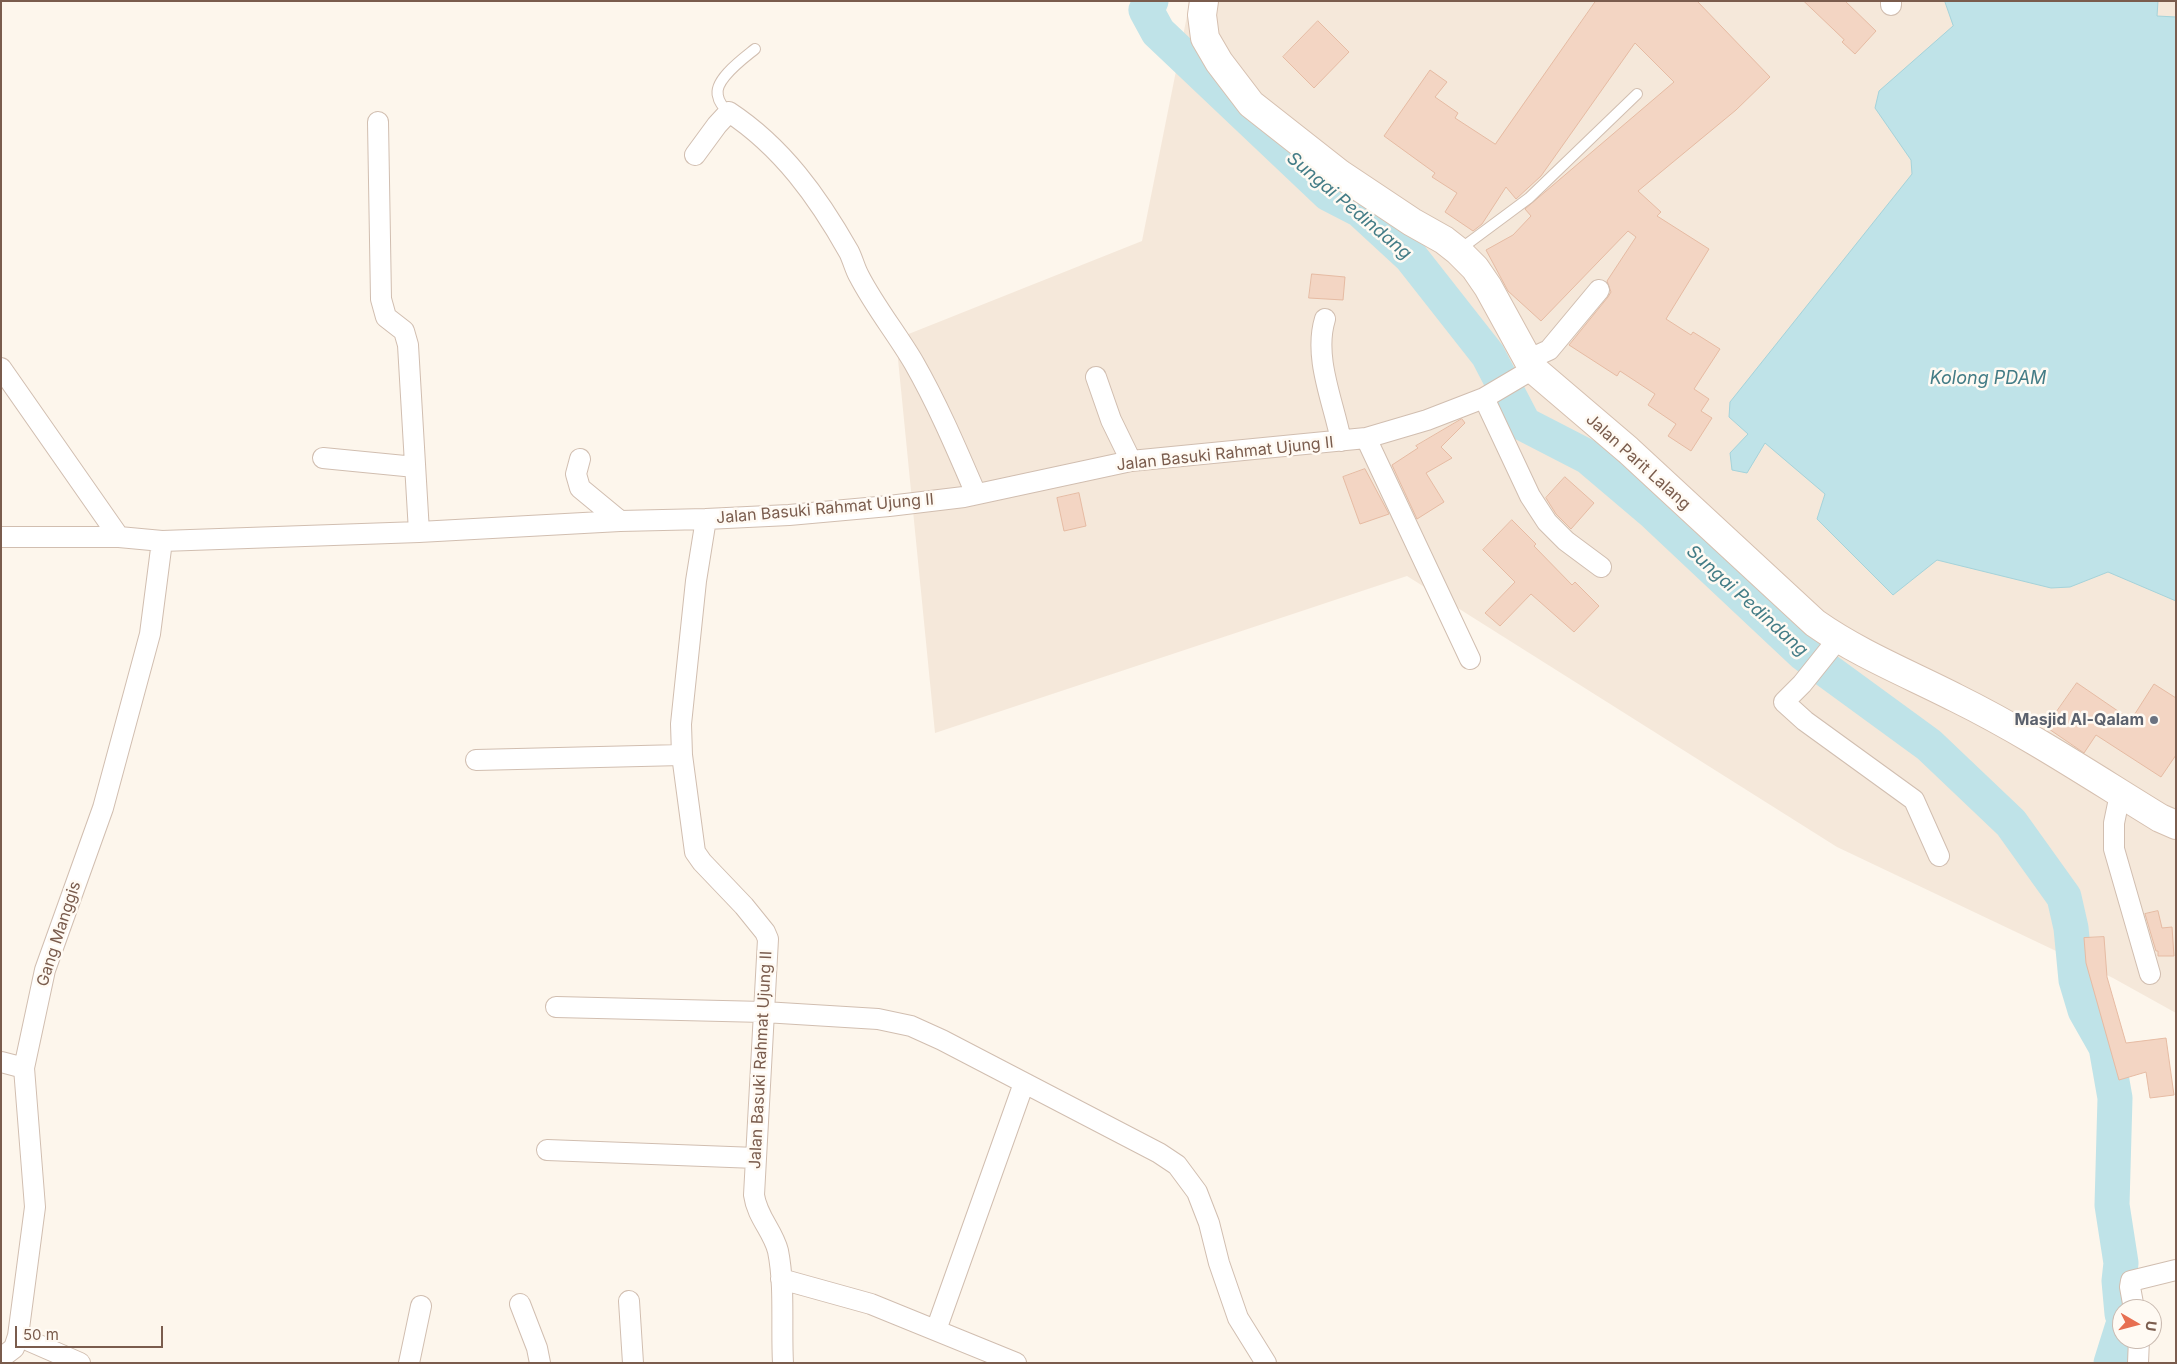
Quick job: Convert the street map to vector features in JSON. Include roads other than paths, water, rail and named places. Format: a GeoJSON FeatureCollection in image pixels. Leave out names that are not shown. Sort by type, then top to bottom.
{"type":"FeatureCollection","features":[{"type":"Feature","properties":{"kind":"street","name":"Jalan Parit Lalang"},"geometry":{"type":"LineString","coordinates":[[1204,1],[1202,15],[1205,38],[1219,62],[1251,104],[1340,174],[1412,222],[1444,240],[1458,251],[1475,268],[1488,287],[1523,369],[1628,450],[1795,605],[1832,646],[1956,698],[2028,736],[2120,794],[2160,818],[2176,825]]}},
{"type":"Feature","properties":{"kind":"street"},"geometry":{"type":"LineString","coordinates":[[694,155],[728,112],[763,137],[802,179],[831,221],[850,255],[859,276],[915,365],[957,450],[976,494]]}},
{"type":"Feature","properties":{"kind":"street"},"geometry":{"type":"LineString","coordinates":[[378,122],[381,299],[386,317],[404,331],[407,338],[419,532]]}},
{"type":"Feature","properties":{"kind":"street","name":"Jalan Basuki Rahmat Ujung II"},"geometry":{"type":"LineString","coordinates":[[783,1363],[781,1279],[778,1250],[756,1205],[754,1184],[768,939],[761,926],[702,862],[696,852],[682,755],[681,724],[695,591],[706,519],[789,515],[889,506],[976,494],[1132,461],[1366,438],[1427,420],[1488,396],[1538,355],[1549,350],[1599,290]]}},
{"type":"Feature","properties":{"kind":"street"},"geometry":{"type":"LineString","coordinates":[[1326,319],[1322,329],[1322,350],[1327,382],[1341,441]]}},
{"type":"Feature","properties":{"kind":"street"},"geometry":{"type":"LineString","coordinates":[[1,368],[119,537]]}},
{"type":"Feature","properties":{"kind":"street"},"geometry":{"type":"LineString","coordinates":[[1096,377],[1111,420],[1132,461]]}},
{"type":"Feature","properties":{"kind":"street"},"geometry":{"type":"LineString","coordinates":[[1488,396],[1530,496],[1546,522],[1566,541],[1601,567]]}},
{"type":"Feature","properties":{"kind":"street"},"geometry":{"type":"LineString","coordinates":[[1366,438],[1470,659]]}},
{"type":"Feature","properties":{"kind":"street"},"geometry":{"type":"LineString","coordinates":[[323,458],[415,467]]}},
{"type":"Feature","properties":{"kind":"street"},"geometry":{"type":"LineString","coordinates":[[580,459],[576,474],[580,488],[620,521]]}},
{"type":"Feature","properties":{"kind":"street"},"geometry":{"type":"LineString","coordinates":[[1,537],[119,537],[162,541],[706,519]]}},
{"type":"Feature","properties":{"kind":"street","name":"Gang Manggis"},"geometry":{"type":"LineString","coordinates":[[1,1358],[14,1348],[18,1336],[35,1207],[24,1068],[45,970],[103,808],[150,634],[162,541]]}},
{"type":"Feature","properties":{"kind":"street"},"geometry":{"type":"LineString","coordinates":[[1832,646],[1802,684],[1784,702],[1805,720],[1914,800],[1939,856]]}},
{"type":"Feature","properties":{"kind":"street"},"geometry":{"type":"LineString","coordinates":[[476,760],[682,755]]}},
{"type":"Feature","properties":{"kind":"street"},"geometry":{"type":"LineString","coordinates":[[2120,794],[2114,823],[2114,849],[2150,974]]}},
{"type":"Feature","properties":{"kind":"street"},"geometry":{"type":"LineString","coordinates":[[556,1008],[764,1012],[878,1019],[911,1026],[942,1040],[1159,1153],[1177,1165],[1189,1178],[1204,1206],[1219,1263],[1238,1318],[1266,1363]]}},
{"type":"Feature","properties":{"kind":"street"},"geometry":{"type":"LineString","coordinates":[[1,1062],[24,1068]]}},
{"type":"Feature","properties":{"kind":"street"},"geometry":{"type":"LineString","coordinates":[[936,1330],[1024,1083]]}},
{"type":"Feature","properties":{"kind":"street"},"geometry":{"type":"LineString","coordinates":[[547,1150],[756,1158]]}},
{"type":"Feature","properties":{"kind":"street"},"geometry":{"type":"LineString","coordinates":[[2132,1299],[2131,1281],[2176,1270]]}},
{"type":"Feature","properties":{"kind":"street"},"geometry":{"type":"LineString","coordinates":[[781,1279],[871,1304],[1016,1363]]}},
{"type":"Feature","properties":{"kind":"street"},"geometry":{"type":"LineString","coordinates":[[629,1301],[633,1363]]}},
{"type":"Feature","properties":{"kind":"street"},"geometry":{"type":"LineString","coordinates":[[520,1304],[537,1348],[540,1363]]}},
{"type":"Feature","properties":{"kind":"street"},"geometry":{"type":"LineString","coordinates":[[409,1363],[421,1306]]}},
{"type":"Feature","properties":{"kind":"street"},"geometry":{"type":"LineString","coordinates":[[18,1336],[80,1363]]}},
{"type":"Feature","properties":{"kind":"street"},"geometry":{"type":"LineString","coordinates":[[2138,1363],[2139,1349]]}},
{"type":"Feature","properties":{"kind":"lane"},"geometry":{"type":"LineString","coordinates":[[728,112],[717,96],[718,86],[730,70],[755,49]]}},
{"type":"Feature","properties":{"kind":"lane"},"geometry":{"type":"LineString","coordinates":[[1458,251],[1529,198],[1637,94]]}},
{"type":"Feature","properties":{"kind":"water","name":"Kolong PDAM"},"geometry":{"type":"Polygon","coordinates":[[[1945,1],[2158,1],[2157,16],[2176,17],[2176,601],[2108,572],[2070,587],[2051,588],[1937,560],[1893,595],[1817,519],[1825,494],[1765,443],[1747,473],[1732,470],[1730,453],[1748,434],[1729,417],[1730,402],[1912,174],[1911,160],[1875,108],[1879,91],[1953,26],[1945,1]]]}},
{"type":"Feature","properties":{"kind":"waterway","name":"Sungai Pedindang"},"geometry":{"type":"LineString","coordinates":[[1151,1],[1146,10],[1158,32],[1329,194],[1360,210],[1411,257],[1488,355],[1524,424],[1588,457],[1654,513],[1803,653],[1929,745],[2011,823],[2064,897],[2071,928],[2076,980],[2085,1010],[2106,1047],[2115,1098],[2112,1205],[2121,1263],[2119,1281],[2121,1299]]}},
{"type":"Feature","properties":{"kind":"waterway","name":"Sungai Pedindang"},"geometry":{"type":"LineString","coordinates":[[2111,1363],[2115,1349]]}},
{"type":"Feature","properties":{"kind":"place","name":"Masjid Al-Qalam"},"geometry":{"type":"Point","coordinates":[2154,720]}}]}
